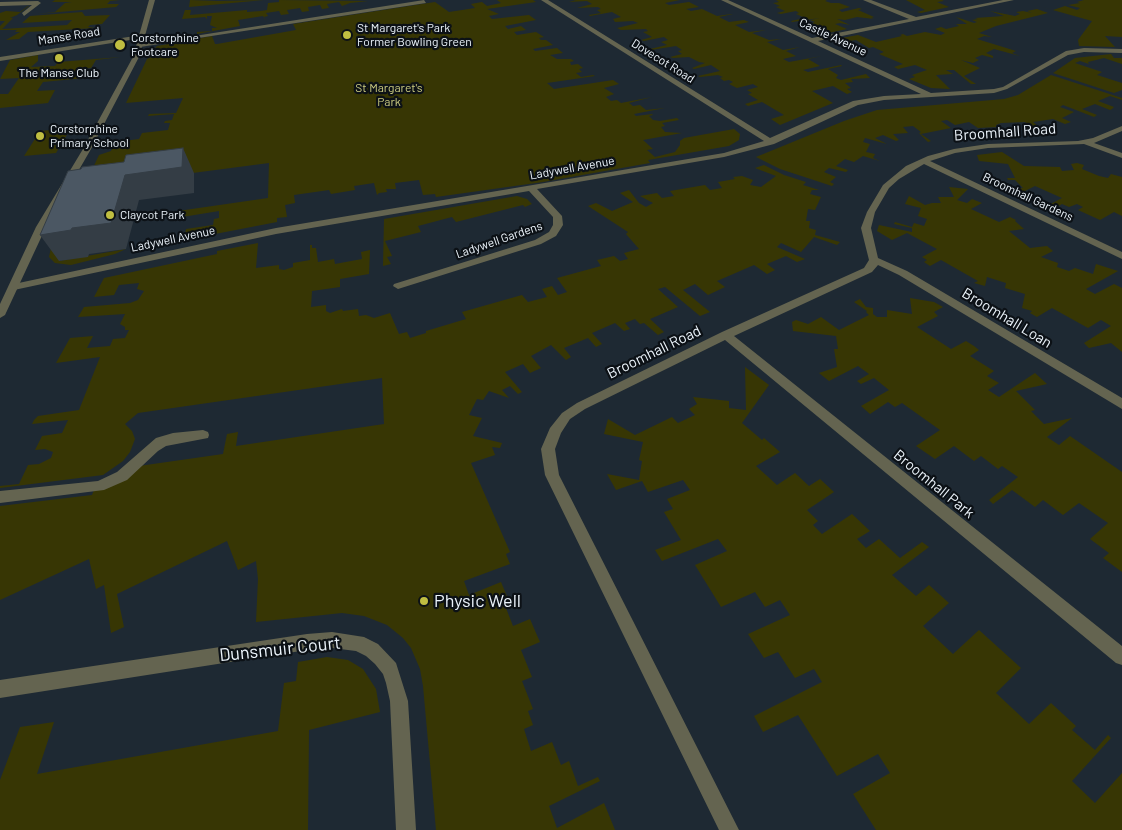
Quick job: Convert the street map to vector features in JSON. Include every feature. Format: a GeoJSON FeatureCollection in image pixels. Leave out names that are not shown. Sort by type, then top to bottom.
{"type":"FeatureCollection","features":[{"type":"Feature","properties":{"kind":"street"},"geometry":{"type":"LineString","coordinates":[[0,315],[41,227],[87,149],[136,57],[152,0]]}},
{"type":"Feature","properties":{"kind":"street","name":"Dovecot Road"},"geometry":{"type":"LineString","coordinates":[[544,0],[771,142]]}},
{"type":"Feature","properties":{"kind":"street","name":"Castle Avenue"},"geometry":{"type":"LineString","coordinates":[[724,0],[933,96]]}},
{"type":"Feature","properties":{"kind":"street"},"geometry":{"type":"LineString","coordinates":[[866,0],[915,19]]}},
{"type":"Feature","properties":{"kind":"street"},"geometry":{"type":"LineString","coordinates":[[813,40],[1011,0]]}},
{"type":"Feature","properties":{"kind":"street","name":"Manse Road"},"geometry":{"type":"LineString","coordinates":[[0,58],[141,41],[424,2]]}},
{"type":"Feature","properties":{"kind":"street"},"geometry":{"type":"LineString","coordinates":[[0,4],[38,3],[24,14]]}},
{"type":"Feature","properties":{"kind":"street","name":"Ladywell Avenue"},"geometry":{"type":"LineString","coordinates":[[14,287],[276,231],[724,155],[771,142],[856,103],[884,98],[1001,90],[1070,52],[1092,50],[1122,51]]}},
{"type":"Feature","properties":{"kind":"street","name":"Broomhall Road"},"geometry":{"type":"LineString","coordinates":[[730,830],[552,476],[548,458],[550,440],[555,431],[560,423],[573,411],[726,335],[868,270],[873,265],[874,260],[866,228],[875,202],[896,177],[923,161],[945,153],[972,148],[1085,142],[1122,128]]}},
{"type":"Feature","properties":{"kind":"street"},"geometry":{"type":"LineString","coordinates":[[1085,142],[1122,156]]}},
{"type":"Feature","properties":{"kind":"street","name":"Broomhall Gardens"},"geometry":{"type":"LineString","coordinates":[[923,161],[1122,256]]}},
{"type":"Feature","properties":{"kind":"street","name":"Ladywell Gardens"},"geometry":{"type":"LineString","coordinates":[[398,286],[538,242],[553,234],[558,225],[557,216],[531,188]]}},
{"type":"Feature","properties":{"kind":"street","name":"Broomhall Loan"},"geometry":{"type":"LineString","coordinates":[[874,260],[903,273],[1122,404]]}},
{"type":"Feature","properties":{"kind":"street","name":"Broomhall Park"},"geometry":{"type":"LineString","coordinates":[[726,335],[1122,658]]}},
{"type":"Feature","properties":{"kind":"street"},"geometry":{"type":"LineString","coordinates":[[0,497],[99,486],[122,476],[160,442],[173,438],[203,435]]}},
{"type":"Feature","properties":{"kind":"street","name":"Dunsmuir Court"},"geometry":{"type":"LineString","coordinates":[[0,689],[307,642],[332,640],[358,643],[372,650],[381,658],[390,669],[396,683],[399,701],[406,830]]}},
{"type":"Feature","properties":{"kind":"green space"},"geometry":{"type":"Polygon","coordinates":[[[55,0],[120,0],[110,1],[107,4],[119,4],[116,7],[37,14],[55,12],[65,3],[72,2],[52,2],[55,0]]]}},
{"type":"Feature","properties":{"kind":"green space"},"geometry":{"type":"Polygon","coordinates":[[[190,0],[218,1],[264,0],[189,7],[190,0]]]}},
{"type":"Feature","properties":{"kind":"green space"},"geometry":{"type":"Polygon","coordinates":[[[279,0],[368,1],[342,6],[339,2],[327,4],[329,8],[322,9],[320,5],[308,7],[309,11],[302,12],[300,8],[287,10],[289,14],[281,15],[279,11],[266,13],[268,16],[264,17],[267,22],[263,16],[238,20],[240,26],[197,34],[197,32],[212,31],[212,28],[217,28],[210,25],[212,16],[207,16],[207,19],[205,17],[182,19],[185,10],[191,10],[190,15],[247,10],[247,12],[261,11],[267,10],[268,3],[279,2],[279,0]]]}},
{"type":"Feature","properties":{"kind":"green space","name":"St Margaret's Park"},"geometry":{"type":"Polygon","coordinates":[[[497,0],[533,0],[536,2],[487,9],[499,14],[489,16],[492,19],[529,15],[536,20],[505,26],[508,29],[521,26],[526,30],[514,32],[517,35],[536,32],[544,37],[539,38],[541,40],[546,40],[553,45],[533,49],[535,51],[557,48],[563,53],[550,55],[557,59],[571,59],[574,61],[570,62],[571,65],[578,64],[583,68],[579,69],[582,72],[576,73],[581,77],[595,76],[547,83],[554,89],[613,80],[619,84],[604,88],[614,94],[606,97],[611,101],[617,100],[621,103],[652,97],[629,103],[633,106],[640,105],[646,110],[665,108],[634,114],[636,116],[652,114],[649,116],[653,120],[660,121],[677,118],[679,120],[662,123],[665,126],[661,127],[665,132],[682,133],[643,140],[653,149],[647,150],[655,157],[675,152],[680,145],[680,141],[684,138],[734,129],[740,134],[739,140],[729,146],[648,160],[650,163],[543,182],[436,197],[435,194],[423,195],[419,180],[395,183],[396,189],[386,189],[387,192],[377,195],[374,183],[354,186],[355,190],[331,194],[329,190],[294,195],[295,203],[285,205],[287,217],[277,218],[277,222],[184,240],[186,229],[213,225],[214,219],[219,218],[219,211],[170,219],[171,212],[268,198],[269,163],[139,180],[59,261],[126,249],[115,254],[71,265],[55,263],[49,257],[56,225],[84,187],[99,155],[111,151],[115,142],[139,139],[142,133],[168,130],[170,123],[164,123],[165,121],[172,120],[174,114],[148,116],[149,114],[176,113],[183,98],[126,103],[147,59],[155,55],[151,53],[157,46],[212,36],[215,44],[217,44],[296,30],[293,24],[435,2],[449,12],[475,8],[471,4],[482,2],[487,6],[501,3],[497,0]]]}},
{"type":"Feature","properties":{"kind":"green space"},"geometry":{"type":"Polygon","coordinates":[[[576,0],[680,0],[665,3],[669,5],[702,0],[689,2],[699,7],[686,9],[691,11],[702,9],[717,16],[733,14],[719,17],[729,22],[744,20],[749,22],[735,25],[749,32],[766,30],[752,33],[769,40],[781,39],[767,42],[783,50],[800,47],[786,51],[796,56],[783,59],[789,62],[822,56],[808,59],[820,66],[803,70],[808,72],[841,65],[828,69],[838,75],[836,78],[841,80],[866,74],[870,78],[851,79],[853,82],[845,83],[851,88],[847,89],[852,92],[847,94],[833,86],[812,91],[833,103],[780,125],[771,119],[784,115],[762,102],[748,106],[745,104],[758,100],[748,94],[752,93],[747,90],[758,87],[753,84],[737,88],[729,84],[733,82],[729,80],[724,81],[720,78],[723,77],[718,75],[700,77],[698,76],[720,71],[711,65],[694,69],[692,68],[705,63],[689,57],[670,57],[682,54],[678,51],[682,50],[676,46],[651,50],[667,45],[661,42],[668,40],[664,37],[641,40],[652,37],[643,32],[648,31],[646,29],[621,30],[617,28],[638,23],[633,21],[615,22],[613,19],[621,17],[612,12],[590,16],[601,13],[597,10],[601,9],[598,7],[577,8],[592,4],[587,1],[569,2],[576,0]]]}},
{"type":"Feature","properties":{"kind":"green space"},"geometry":{"type":"Polygon","coordinates":[[[776,0],[827,0],[825,1],[850,7],[839,10],[842,12],[859,8],[862,9],[858,10],[874,17],[871,18],[874,19],[857,17],[845,20],[837,19],[850,25],[835,24],[847,29],[819,35],[817,34],[829,31],[812,23],[815,22],[810,20],[820,18],[792,22],[805,18],[796,14],[799,13],[796,11],[777,13],[785,11],[776,7],[780,6],[773,3],[779,2],[776,0]]]}},
{"type":"Feature","properties":{"kind":"green space"},"geometry":{"type":"Polygon","coordinates":[[[906,0],[942,0],[944,1],[937,2],[949,7],[921,13],[917,12],[925,10],[906,0]]]}},
{"type":"Feature","properties":{"kind":"green space"},"geometry":{"type":"Polygon","coordinates":[[[1084,0],[1122,0],[1122,37],[1105,36],[1115,47],[1079,46],[1078,40],[1092,21],[1035,5],[1053,10],[1065,6],[1077,10],[1080,8],[1068,5],[1080,3],[1077,2],[1084,0]]]}},
{"type":"Feature","properties":{"kind":"green space"},"geometry":{"type":"Polygon","coordinates":[[[28,6],[17,15],[10,18],[13,18],[2,29],[67,25],[72,20],[22,23],[30,16],[82,12],[85,16],[110,15],[102,24],[90,25],[88,27],[95,28],[28,32],[19,39],[6,40],[20,32],[15,32],[17,30],[0,30],[0,26],[5,21],[0,21],[0,13],[6,11],[20,12],[28,6]]]}},
{"type":"Feature","properties":{"kind":"green space"},"geometry":{"type":"Polygon","coordinates":[[[1037,9],[1048,13],[996,26],[979,33],[992,37],[984,36],[977,39],[1016,51],[1012,53],[1020,56],[994,49],[986,53],[993,56],[993,58],[982,55],[975,58],[979,60],[973,63],[961,60],[980,68],[964,76],[976,84],[971,84],[954,70],[946,70],[953,74],[936,75],[950,89],[931,88],[909,79],[915,77],[912,75],[927,70],[915,65],[898,69],[894,67],[903,64],[879,54],[884,52],[873,47],[869,48],[856,40],[842,42],[836,39],[858,35],[876,42],[902,36],[900,35],[903,34],[907,36],[925,32],[941,35],[945,33],[935,29],[959,26],[956,24],[967,24],[956,17],[974,23],[977,22],[972,20],[978,19],[975,18],[1004,16],[990,11],[1015,16],[1020,14],[1016,12],[1032,13],[1027,11],[1037,9]]]}},
{"type":"Feature","properties":{"kind":"green space"},"geometry":{"type":"Polygon","coordinates":[[[1111,54],[1114,58],[1122,58],[1122,64],[1104,58],[1088,62],[1089,64],[1080,61],[1075,63],[1102,72],[1097,75],[1122,83],[1122,90],[1114,93],[1053,73],[1075,58],[1111,54]]]}},
{"type":"Feature","properties":{"kind":"green space"},"geometry":{"type":"Polygon","coordinates":[[[38,55],[38,61],[31,67],[55,66],[58,62],[121,57],[96,60],[91,68],[81,69],[80,71],[89,71],[85,78],[43,82],[37,91],[55,90],[48,103],[0,108],[0,94],[8,94],[19,78],[0,79],[10,60],[38,55]]]}},
{"type":"Feature","properties":{"kind":"green space"},"geometry":{"type":"Polygon","coordinates":[[[1051,75],[1122,98],[1122,100],[1110,96],[1098,101],[1114,107],[1110,110],[1095,104],[1082,109],[1097,115],[1094,117],[1063,105],[1060,107],[1074,112],[1062,118],[1071,122],[1065,124],[1053,119],[1033,122],[1047,134],[1037,134],[1025,122],[1001,123],[996,125],[997,127],[978,128],[969,122],[955,125],[947,120],[941,121],[951,128],[921,134],[931,141],[928,142],[919,133],[921,132],[913,126],[903,127],[908,133],[893,134],[899,140],[896,141],[883,135],[875,138],[887,144],[865,138],[863,142],[870,144],[866,152],[875,154],[873,158],[880,161],[863,156],[854,162],[845,159],[836,166],[848,170],[846,172],[829,168],[824,172],[836,177],[830,182],[834,184],[832,186],[780,169],[756,157],[844,121],[877,110],[1004,99],[1018,95],[1051,75]]]}},
{"type":"Feature","properties":{"kind":"green space"},"geometry":{"type":"Polygon","coordinates":[[[71,128],[56,153],[24,156],[40,131],[71,128]]]}},
{"type":"Feature","properties":{"kind":"green space"},"geometry":{"type":"Polygon","coordinates":[[[1002,152],[1024,166],[1060,167],[1062,171],[1074,170],[1071,164],[1077,163],[1084,165],[1082,169],[1099,176],[1108,178],[1111,174],[1122,177],[1122,216],[1114,212],[1100,220],[1078,210],[1083,207],[1077,204],[1069,207],[1062,204],[1053,209],[1047,206],[1062,198],[1035,186],[1017,195],[1005,190],[1023,188],[1015,180],[1008,180],[1007,178],[1015,178],[1008,164],[979,161],[977,155],[1002,152]]]}},
{"type":"Feature","properties":{"kind":"green space"},"geometry":{"type":"Polygon","coordinates":[[[764,165],[784,175],[806,182],[803,185],[819,190],[812,190],[810,194],[821,197],[815,210],[808,209],[806,221],[810,221],[809,228],[816,230],[815,235],[840,242],[837,245],[814,237],[801,252],[781,243],[777,247],[805,259],[797,262],[786,256],[767,264],[775,270],[767,274],[754,265],[717,281],[725,287],[708,295],[695,284],[683,290],[710,312],[700,316],[665,287],[658,289],[678,307],[650,319],[664,332],[658,335],[644,323],[640,324],[635,319],[625,323],[630,329],[624,331],[615,323],[592,333],[602,344],[596,347],[588,338],[564,348],[571,357],[566,360],[551,345],[531,356],[541,368],[530,373],[523,364],[505,372],[522,392],[518,394],[510,386],[502,390],[509,398],[489,391],[483,400],[477,399],[469,415],[482,418],[473,436],[502,443],[500,448],[492,447],[495,455],[471,463],[510,552],[506,554],[510,564],[464,581],[469,595],[501,582],[509,601],[504,603],[513,626],[530,619],[540,642],[521,650],[532,677],[522,681],[533,709],[528,711],[533,725],[524,729],[531,751],[552,742],[561,765],[569,761],[578,786],[598,777],[600,781],[549,806],[557,828],[604,803],[615,830],[436,830],[423,686],[420,669],[411,648],[403,638],[387,625],[364,616],[342,613],[256,622],[258,579],[256,561],[238,570],[227,541],[117,594],[124,627],[111,633],[104,585],[96,589],[89,559],[0,600],[0,506],[92,495],[94,490],[139,466],[223,454],[227,434],[238,432],[236,446],[384,424],[382,378],[138,413],[125,424],[132,431],[135,439],[130,452],[123,461],[103,475],[0,488],[0,486],[19,484],[28,465],[39,464],[51,458],[53,452],[45,449],[35,450],[42,436],[62,433],[68,420],[32,424],[38,416],[79,410],[100,357],[56,363],[70,338],[93,336],[87,348],[110,346],[113,339],[125,338],[129,330],[125,330],[125,327],[120,324],[125,314],[78,317],[84,307],[130,303],[138,300],[144,291],[137,289],[139,283],[119,285],[114,295],[94,297],[104,278],[217,254],[217,251],[258,243],[256,268],[279,265],[279,269],[284,270],[293,267],[293,263],[310,260],[310,245],[312,245],[312,248],[316,248],[318,262],[334,259],[335,264],[362,259],[361,252],[370,250],[369,274],[340,279],[340,287],[312,291],[311,307],[326,305],[326,311],[330,313],[342,309],[343,311],[358,309],[359,316],[366,315],[374,318],[390,313],[399,334],[407,332],[410,338],[466,319],[462,312],[522,295],[528,302],[547,297],[542,289],[552,286],[558,295],[567,292],[557,278],[601,266],[597,260],[614,256],[620,261],[628,259],[624,253],[639,249],[626,234],[628,232],[588,206],[596,203],[612,211],[633,202],[620,193],[629,190],[639,203],[646,207],[653,203],[640,196],[657,193],[662,198],[674,196],[670,191],[705,185],[710,190],[722,188],[718,182],[742,176],[753,180],[750,185],[761,187],[776,176],[755,168],[764,165]]]}},
{"type":"Feature","properties":{"kind":"green space"},"geometry":{"type":"Polygon","coordinates":[[[949,187],[968,189],[957,200],[967,203],[972,199],[982,203],[971,209],[999,222],[1010,217],[1016,220],[1024,229],[1009,231],[1030,248],[1047,246],[1053,251],[1041,257],[1058,263],[1057,267],[1069,271],[1075,268],[1093,274],[1096,264],[1118,271],[1086,289],[1095,294],[1114,284],[1122,288],[1122,352],[1111,343],[1089,348],[1084,343],[1111,326],[1101,320],[1088,328],[1052,308],[1037,317],[1030,313],[1032,311],[1022,308],[1025,294],[1005,288],[1006,283],[987,277],[985,286],[974,283],[978,281],[941,260],[930,266],[924,262],[927,260],[922,257],[937,249],[907,233],[892,240],[877,231],[879,225],[912,232],[912,228],[894,224],[895,222],[912,227],[914,223],[924,226],[927,219],[918,216],[921,208],[905,204],[909,196],[925,205],[941,203],[938,197],[954,197],[949,187]]]}},
{"type":"Feature","properties":{"kind":"green space"},"geometry":{"type":"Polygon","coordinates":[[[517,196],[527,199],[532,204],[456,222],[452,217],[418,226],[421,232],[385,241],[392,256],[387,257],[391,264],[383,266],[384,219],[517,196]]]}},
{"type":"Feature","properties":{"kind":"green space"},"geometry":{"type":"Polygon","coordinates":[[[910,298],[934,302],[943,307],[934,312],[938,316],[917,327],[951,349],[966,341],[979,350],[970,356],[994,371],[987,376],[999,383],[988,390],[999,397],[1035,373],[1047,384],[1016,391],[1035,410],[1031,411],[1044,424],[1072,418],[1047,437],[1059,445],[1070,436],[1122,472],[1122,572],[1103,558],[1109,553],[1090,539],[1108,523],[1079,503],[1063,515],[1043,500],[1035,507],[1012,490],[993,504],[989,500],[1018,477],[1002,466],[998,469],[981,456],[974,461],[954,446],[935,459],[916,446],[940,430],[902,403],[895,407],[888,402],[870,414],[861,406],[889,390],[874,378],[861,384],[857,381],[869,374],[858,366],[829,381],[819,373],[837,367],[834,349],[838,349],[836,336],[793,331],[792,322],[796,320],[808,324],[821,317],[839,330],[869,315],[867,311],[854,302],[860,299],[866,307],[873,308],[873,314],[877,317],[887,317],[887,310],[912,314],[910,298]]]}},
{"type":"Feature","properties":{"kind":"green space"},"geometry":{"type":"Polygon","coordinates":[[[745,367],[769,385],[742,423],[780,452],[756,466],[777,485],[795,473],[809,486],[820,479],[834,492],[807,510],[818,521],[813,525],[822,534],[852,514],[870,531],[857,539],[866,548],[879,539],[900,558],[922,542],[929,547],[892,575],[916,596],[929,585],[949,603],[923,626],[953,654],[979,630],[1021,668],[996,693],[1029,724],[1051,703],[1076,726],[1072,730],[1095,750],[1108,735],[1111,738],[1072,781],[1095,803],[1122,773],[1122,830],[876,830],[853,794],[890,773],[878,754],[837,776],[798,715],[763,732],[754,716],[822,682],[814,669],[795,678],[778,652],[764,658],[748,634],[790,615],[780,600],[765,607],[755,592],[721,607],[695,565],[727,551],[718,539],[662,561],[655,550],[681,540],[664,512],[673,509],[667,499],[690,490],[683,480],[648,492],[642,481],[616,490],[607,474],[639,480],[642,461],[639,460],[643,442],[604,434],[608,419],[635,435],[672,417],[678,423],[695,415],[689,409],[697,404],[693,397],[729,401],[729,408],[746,410],[745,367]]]}},
{"type":"Feature","properties":{"kind":"green space"},"geometry":{"type":"Polygon","coordinates":[[[327,657],[348,660],[363,669],[376,689],[380,712],[309,730],[308,830],[0,830],[0,780],[20,727],[54,722],[37,774],[278,731],[284,683],[296,681],[298,662],[327,657]]]}},
{"type":"Feature","properties":{"kind":"building"},"geometry":{"type":"Polygon","coordinates":[[[183,148],[182,167],[125,175],[111,223],[72,228],[71,230],[40,235],[68,171],[81,169],[82,167],[124,162],[126,155],[183,148]]]}},
{"type":"Feature","properties":{"kind":"place","name":"St Margaret's Park Former Bowling Green"},"geometry":{"type":"Point","coordinates":[347,35]}},
{"type":"Feature","properties":{"kind":"place","name":"Corstorphine Footcare"},"geometry":{"type":"Point","coordinates":[120,45]}},
{"type":"Feature","properties":{"kind":"place","name":"The Manse Club"},"geometry":{"type":"Point","coordinates":[59,58]}},
{"type":"Feature","properties":{"kind":"place","name":"Corstorphine Primary School"},"geometry":{"type":"Point","coordinates":[40,136]}},
{"type":"Feature","properties":{"kind":"place","name":"Claycot Park"},"geometry":{"type":"Point","coordinates":[110,215]}},
{"type":"Feature","properties":{"kind":"place","name":"Physic Well"},"geometry":{"type":"Point","coordinates":[424,601]}}]}
